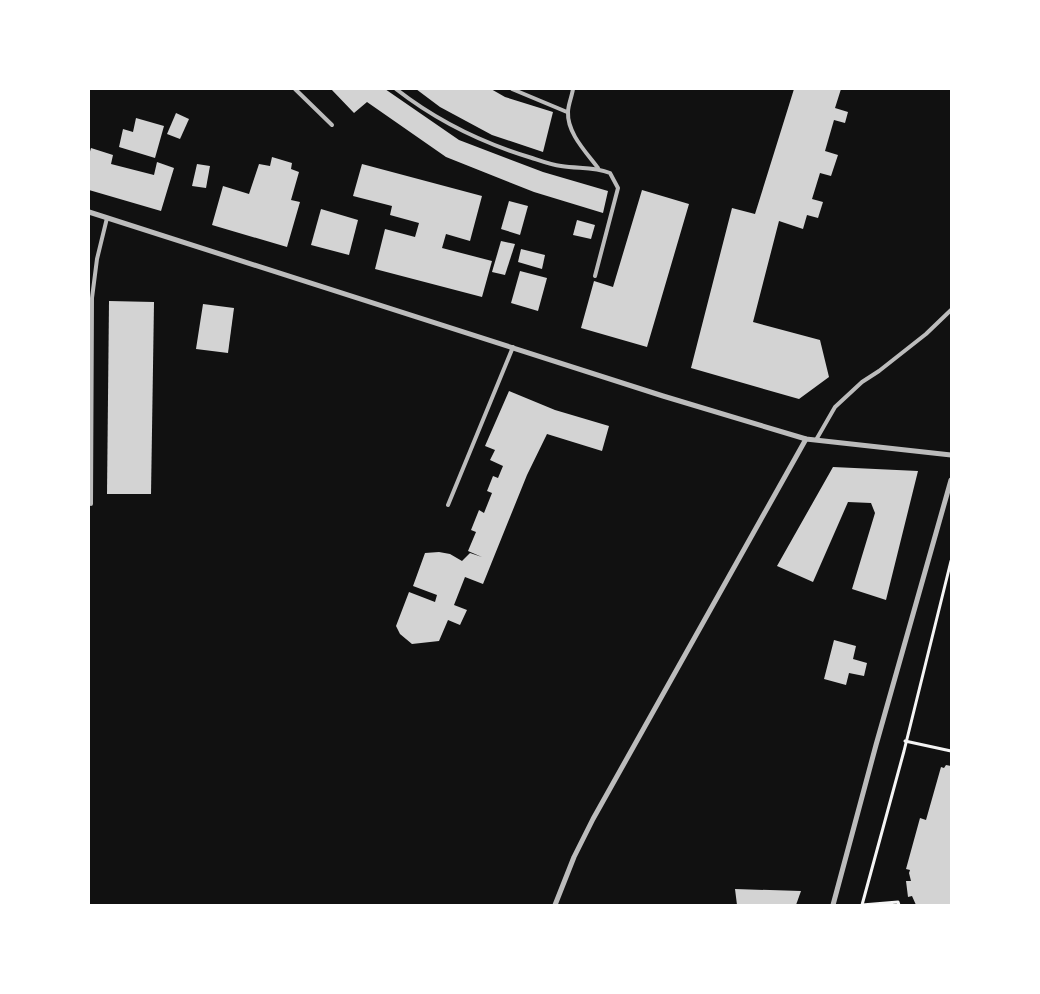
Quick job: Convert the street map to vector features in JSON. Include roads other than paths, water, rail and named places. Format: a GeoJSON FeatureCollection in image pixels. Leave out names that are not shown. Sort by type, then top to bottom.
{"type":"FeatureCollection","features":[{"type":"Feature","properties":{"kind":"street"},"geometry":{"type":"LineString","coordinates":[[89,212],[663,396],[806,439],[951,455]]}},
{"type":"Feature","properties":{"kind":"street"},"geometry":{"type":"LineString","coordinates":[[555,905],[574,857],[593,819],[806,439]]}},
{"type":"Feature","properties":{"kind":"street"},"geometry":{"type":"LineString","coordinates":[[833,905],[951,480]]}},
{"type":"Feature","properties":{"kind":"lane"},"geometry":{"type":"LineString","coordinates":[[295,89],[332,125]]}},
{"type":"Feature","properties":{"kind":"lane"},"geometry":{"type":"LineString","coordinates":[[396,89],[422,109],[449,125],[520,154],[561,166],[598,168],[610,173],[618,188],[595,276]]}},
{"type":"Feature","properties":{"kind":"lane"},"geometry":{"type":"LineString","coordinates":[[512,89],[568,112]]}},
{"type":"Feature","properties":{"kind":"lane"},"geometry":{"type":"LineString","coordinates":[[573,89],[568,112],[575,136],[598,168]]}},
{"type":"Feature","properties":{"kind":"lane"},"geometry":{"type":"LineString","coordinates":[[91,504],[92,298],[97,260],[107,218]]}},
{"type":"Feature","properties":{"kind":"lane"},"geometry":{"type":"LineString","coordinates":[[816,440],[835,407],[862,382],[926,334],[951,310]]}},
{"type":"Feature","properties":{"kind":"lane"},"geometry":{"type":"LineString","coordinates":[[448,505],[513,347]]}}]}
